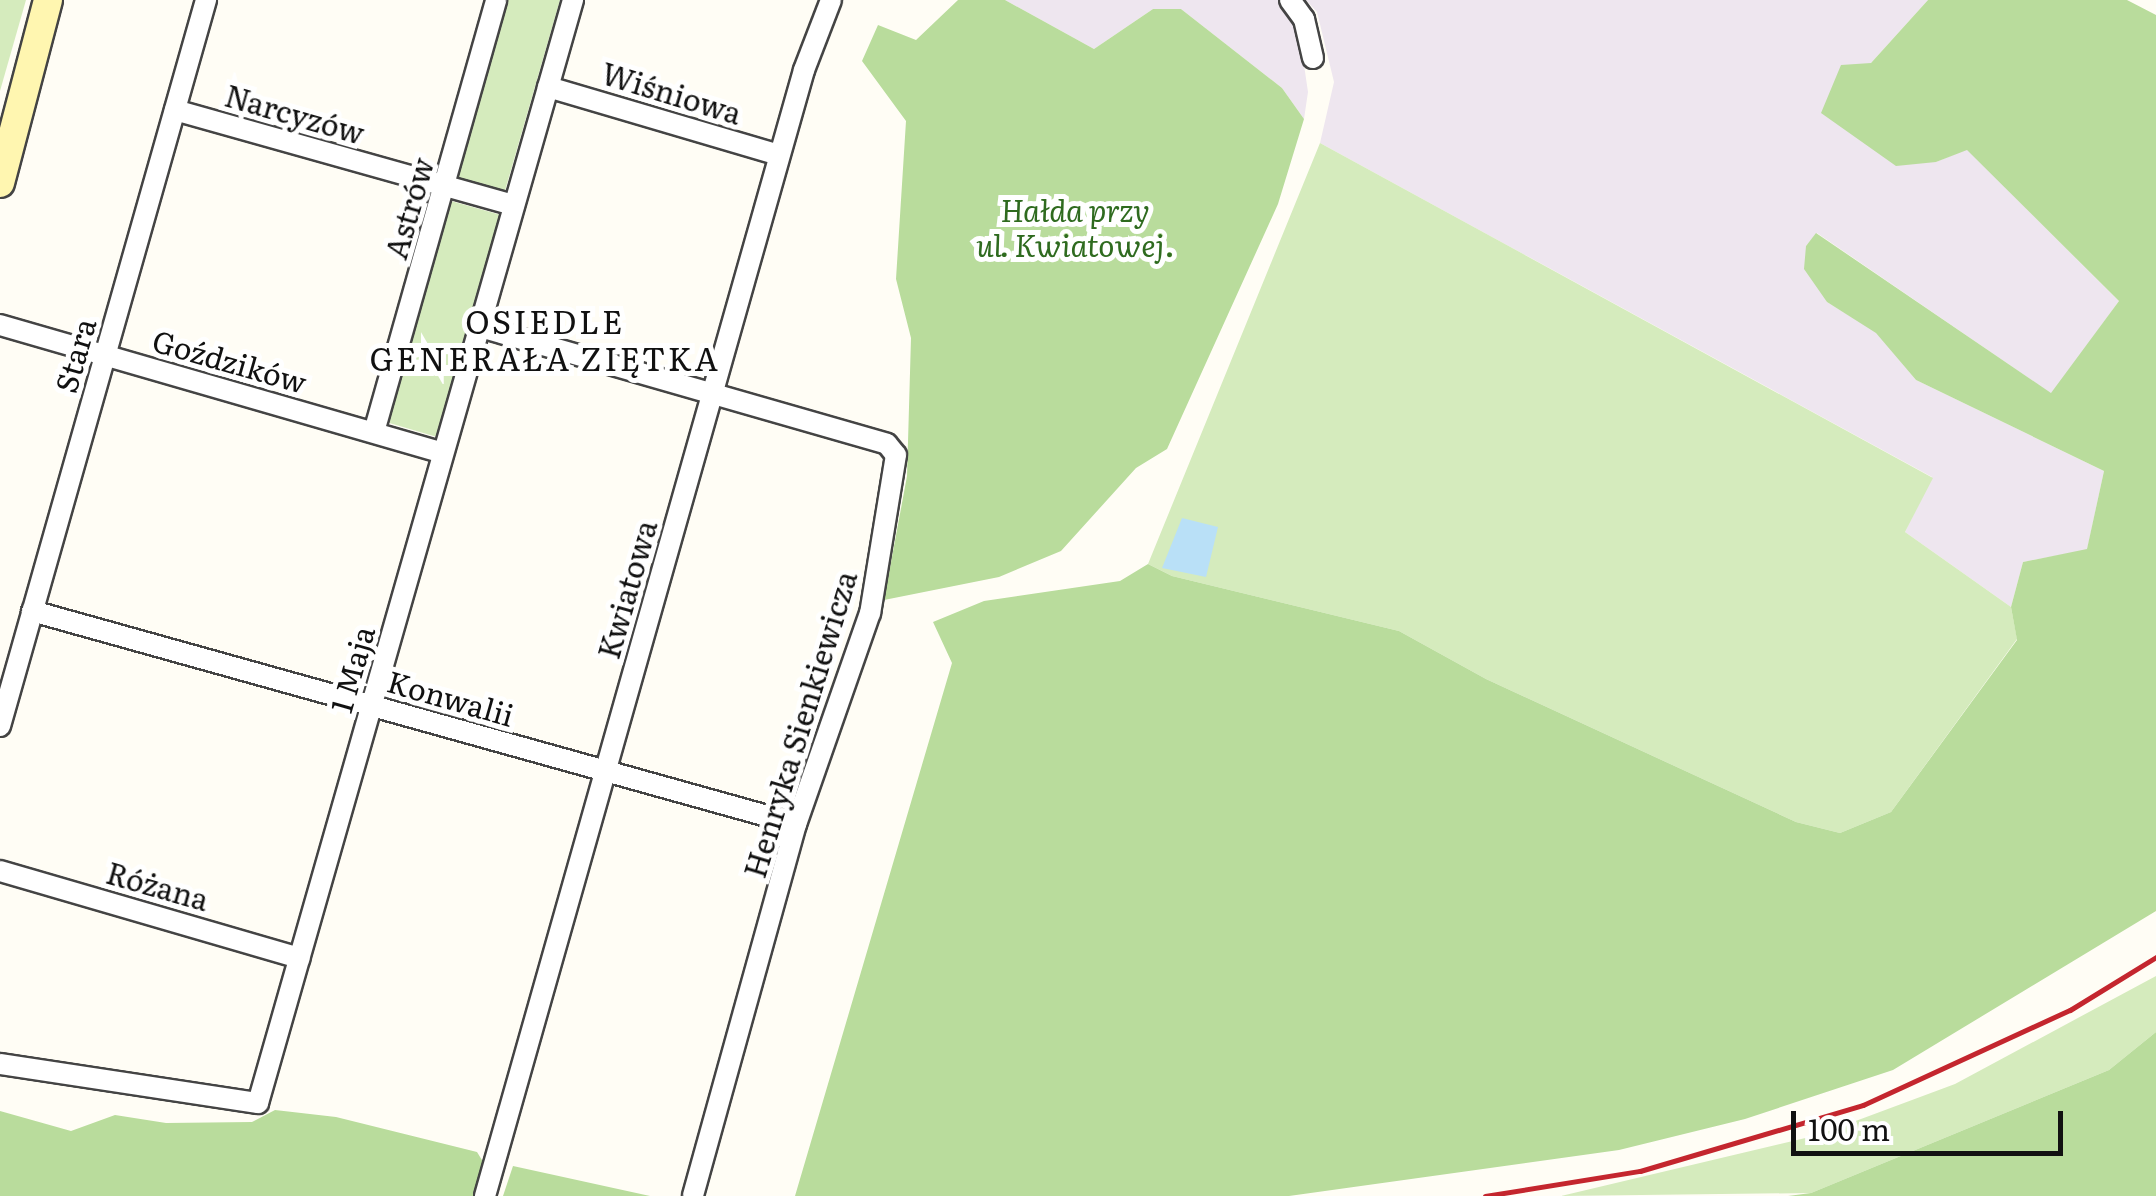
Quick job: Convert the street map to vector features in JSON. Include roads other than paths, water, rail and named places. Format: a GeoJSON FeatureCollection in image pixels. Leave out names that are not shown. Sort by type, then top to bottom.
{"type":"FeatureCollection","features":[{"type":"Feature","properties":{"kind":"street"},"geometry":{"type":"LineString","coordinates":[[0,183],[48,0]]}},
{"type":"Feature","properties":{"kind":"street","name":"Stara"},"geometry":{"type":"LineString","coordinates":[[0,726],[206,0]]}},
{"type":"Feature","properties":{"kind":"street","name":"Astrów"},"geometry":{"type":"LineString","coordinates":[[374,432],[496,0]]}},
{"type":"Feature","properties":{"kind":"street","name":"1 Maja"},"geometry":{"type":"LineString","coordinates":[[0,1064],[258,1102],[573,0]]}},
{"type":"Feature","properties":{"kind":"street","name":"Kwiatowa"},"geometry":{"type":"LineString","coordinates":[[485,1196],[779,156],[832,0]]}},
{"type":"Feature","properties":{"kind":"street"},"geometry":{"type":"LineString","coordinates":[[1290,0],[1304,20],[1313,58]]}},
{"type":"Feature","properties":{"kind":"street","name":"Wiśniowa"},"geometry":{"type":"LineString","coordinates":[[548,87],[779,156]]}},
{"type":"Feature","properties":{"kind":"street","name":"Narcyzów"},"geometry":{"type":"LineString","coordinates":[[176,110],[514,205]]}},
{"type":"Feature","properties":{"kind":"street","name":"Goździków"},"geometry":{"type":"LineString","coordinates":[[0,325],[443,452]]}},
{"type":"Feature","properties":{"kind":"street"},"geometry":{"type":"LineString","coordinates":[[480,327],[712,394]]}},
{"type":"Feature","properties":{"kind":"street","name":"Henryka Sienkiewicza"},"geometry":{"type":"LineString","coordinates":[[693,1196],[796,824],[870,613],[896,455],[886,444],[712,394]]}},
{"type":"Feature","properties":{"kind":"street","name":"Konwalii"},"geometry":{"type":"LineString","coordinates":[[32,611],[796,824]]}},
{"type":"Feature","properties":{"kind":"street","name":"Różana"},"geometry":{"type":"LineString","coordinates":[[0,871],[300,958]]}},
{"type":"Feature","properties":{"kind":"water"},"geometry":{"type":"Polygon","coordinates":[[[1182,518],[1218,527],[1206,577],[1162,568],[1182,518]]]}},
{"type":"Feature","properties":{"kind":"railway"},"geometry":{"type":"LineString","coordinates":[[1485,1196],[1640,1171],[1863,1105],[2070,1010],[2156,957]]}},
{"type":"Feature","properties":{"kind":"district","name":"OSIEDLE GENERAŁA ZIĘTKA"},"geometry":{"type":"Point","coordinates":[545,340]}},
{"type":"Feature","properties":{"kind":"park label","name":"Hałda przy ul. Kwiatowej."},"geometry":{"type":"Point","coordinates":[1075,226]}}]}
